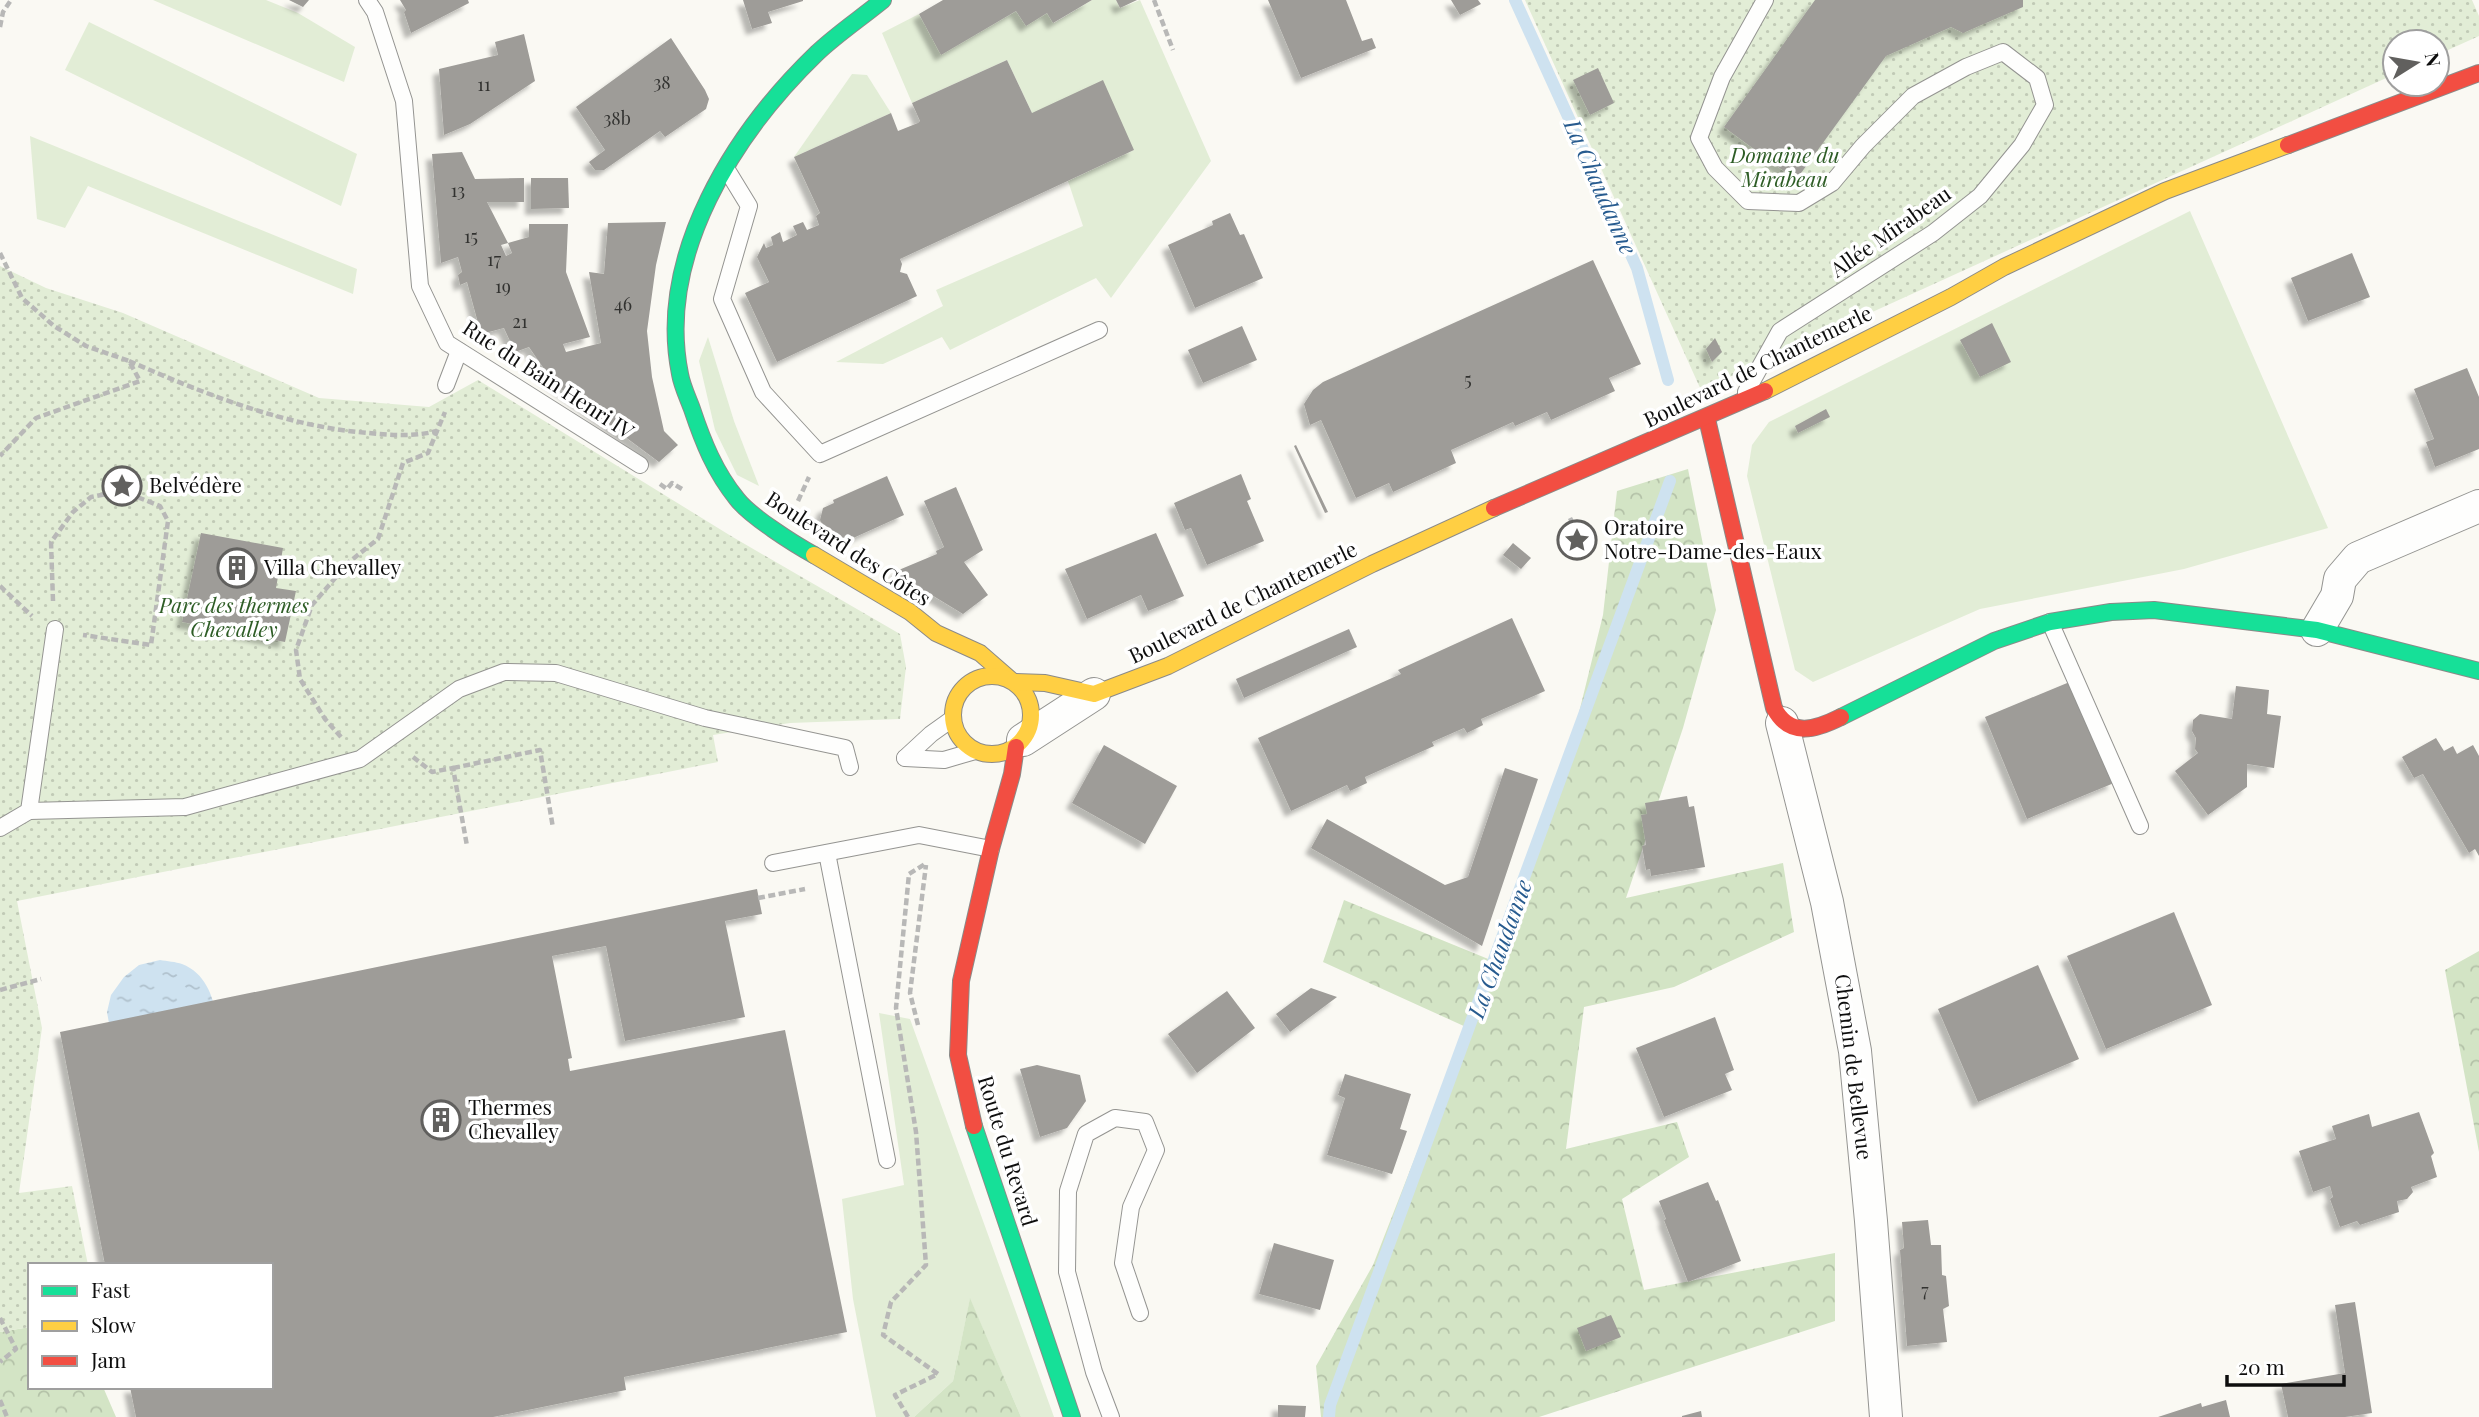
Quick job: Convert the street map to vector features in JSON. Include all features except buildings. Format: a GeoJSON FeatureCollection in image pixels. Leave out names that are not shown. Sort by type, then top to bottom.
{"type":"FeatureCollection","features":[{"type":"Feature","properties":{"kind":"street","name":"Boulevard des Côtes"},"geometry":{"type":"LineString","coordinates":[[883,0],[817,52],[769,105],[726,167],[694,230],[680,277],[676,327],[680,374],[706,452],[738,501],[791,542],[910,612],[936,633],[980,653],[1013,681]]}},
{"type":"Feature","properties":{"kind":"street","name":"Boulevard de Chantemerle"},"geometry":{"type":"LineString","coordinates":[[1094,694],[1168,666],[1372,564],[1511,500],[1739,404],[1951,297],[2004,267],[2123,209],[2479,73]]}},
{"type":"Feature","properties":{"kind":"street"},"geometry":{"type":"LineString","coordinates":[[1707,419],[1773,711],[1782,723],[1806,729],[1832,722],[1994,641],[2050,622],[2111,612],[2154,610],[2329,633],[2479,671]]}},
{"type":"Feature","properties":{"kind":"street"},"geometry":{"type":"LineString","coordinates":[[2329,633],[2340,579],[2358,558],[2479,506]]}},
{"type":"Feature","properties":{"kind":"street","name":"Boulevard des Côtes"},"geometry":{"type":"LineString","coordinates":[[936,633],[946,655]]}},
{"type":"Feature","properties":{"kind":"street"},"geometry":{"type":"LineString","coordinates":[[984,676],[998,676],[1013,681],[1045,684],[1094,694],[997,755],[976,758],[956,733],[952,719],[958,685],[984,676]]}},
{"type":"Feature","properties":{"kind":"street"},"geometry":{"type":"LineString","coordinates":[[1013,681],[1024,691],[1032,716],[1030,728],[1020,743]]}},
{"type":"Feature","properties":{"kind":"street"},"geometry":{"type":"LineString","coordinates":[[1768,688],[1785,708],[1832,722]]}},
{"type":"Feature","properties":{"kind":"street","name":"Chemin de Bellevue"},"geometry":{"type":"LineString","coordinates":[[1782,723],[1827,902],[1855,1051],[1885,1417]]}},
{"type":"Feature","properties":{"kind":"street","name":"Route du Revard"},"geometry":{"type":"LineString","coordinates":[[1020,743],[991,849],[961,981],[958,1055],[975,1132],[1072,1417]]}},
{"type":"Feature","properties":{"kind":"street","name":"Route du Revard"},"geometry":{"type":"LineString","coordinates":[[985,813],[991,849]]}},
{"type":"Feature","properties":{"kind":"lane","name":"Rue du Bain Henri IV"},"geometry":{"type":"LineString","coordinates":[[367,0],[375,12],[404,101],[420,286],[447,343],[640,465]]}},
{"type":"Feature","properties":{"kind":"lane","name":"Allée Mirabeau"},"geometry":{"type":"LineString","coordinates":[[1739,404],[1780,331],[1933,233],[1980,195],[2022,145],[2045,105],[2037,78],[2003,52],[1966,67],[1913,96],[1863,146],[1832,183],[1799,203],[1748,201],[1715,168],[1699,138],[1722,77],[1765,0]]}},
{"type":"Feature","properties":{"kind":"lane"},"geometry":{"type":"LineString","coordinates":[[726,167],[748,206],[722,299],[763,392],[820,454],[1099,330]]}},
{"type":"Feature","properties":{"kind":"lane"},"geometry":{"type":"LineString","coordinates":[[446,385],[459,351]]}},
{"type":"Feature","properties":{"kind":"lane"},"geometry":{"type":"LineString","coordinates":[[2050,622],[2140,826]]}},
{"type":"Feature","properties":{"kind":"lane"},"geometry":{"type":"LineString","coordinates":[[29,811],[55,629]]}},
{"type":"Feature","properties":{"kind":"lane"},"geometry":{"type":"LineString","coordinates":[[0,828],[29,811],[185,807],[360,759],[459,689],[504,672],[556,673],[705,718],[845,748],[850,767]]}},
{"type":"Feature","properties":{"kind":"lane"},"geometry":{"type":"LineString","coordinates":[[952,719],[905,758],[976,758]]}},
{"type":"Feature","properties":{"kind":"lane"},"geometry":{"type":"LineString","coordinates":[[773,863],[919,835],[991,849]]}},
{"type":"Feature","properties":{"kind":"lane"},"geometry":{"type":"LineString","coordinates":[[827,853],[887,1160]]}},
{"type":"Feature","properties":{"kind":"lane"},"geometry":{"type":"LineString","coordinates":[[1111,1417],[1094,1371],[1066,1272],[1068,1191],[1086,1134],[1115,1118],[1145,1122],[1156,1150],[1131,1207],[1123,1263],[1140,1313]]}},
{"type":"Feature","properties":{"kind":"path"},"geometry":{"type":"LineString","coordinates":[[0,27],[3,12],[11,0]]}},
{"type":"Feature","properties":{"kind":"path"},"geometry":{"type":"LineString","coordinates":[[1154,0],[1173,50]]}},
{"type":"Feature","properties":{"kind":"path"},"geometry":{"type":"LineString","coordinates":[[0,253],[22,298],[54,326],[86,346],[258,411],[329,430],[387,435],[437,431]]}},
{"type":"Feature","properties":{"kind":"path"},"geometry":{"type":"LineString","coordinates":[[0,456],[36,418],[140,382],[129,361]]}},
{"type":"Feature","properties":{"kind":"path"},"geometry":{"type":"LineString","coordinates":[[360,759],[325,719],[300,679],[296,650],[312,605],[349,562],[378,540],[403,463],[428,453],[445,416],[446,385]]}},
{"type":"Feature","properties":{"kind":"path"},"geometry":{"type":"LineString","coordinates":[[0,586],[28,614],[55,629],[101,639],[151,645],[168,521],[160,506],[122,491],[91,497],[73,512],[51,542],[55,629]]}},
{"type":"Feature","properties":{"kind":"path"},"geometry":{"type":"LineString","coordinates":[[1569,516],[1577,532]]}},
{"type":"Feature","properties":{"kind":"path"},"geometry":{"type":"LineString","coordinates":[[390,738],[432,772],[540,750],[553,828]]}},
{"type":"Feature","properties":{"kind":"path"},"geometry":{"type":"LineString","coordinates":[[453,768],[467,846]]}},
{"type":"Feature","properties":{"kind":"path"},"geometry":{"type":"LineString","coordinates":[[908,1417],[895,1395],[938,1374],[883,1335],[891,1302],[926,1265],[916,1132],[896,1007],[909,874],[926,864]]}},
{"type":"Feature","properties":{"kind":"path"},"geometry":{"type":"LineString","coordinates":[[758,898],[833,884]]}},
{"type":"Feature","properties":{"kind":"path"},"geometry":{"type":"LineString","coordinates":[[0,990],[41,979]]}},
{"type":"Feature","properties":{"kind":"path"},"geometry":{"type":"LineString","coordinates":[[0,1318],[16,1349],[0,1362]]}},
{"type":"Feature","properties":{"kind":"path"},"geometry":{"type":"LineString","coordinates":[[0,1400],[6,1417]]}},
{"type":"Feature","properties":{"kind":"green space"},"geometry":{"type":"Polygon","coordinates":[[[153,0],[266,0],[298,13],[355,47],[344,82],[153,0]]]}},
{"type":"Feature","properties":{"kind":"green space"},"geometry":{"type":"Polygon","coordinates":[[[1092,0],[1116,0],[1120,8],[1140,0],[1211,161],[1111,298],[1096,278],[950,350],[942,337],[883,364],[836,362],[943,306],[936,290],[1083,226],[1068,181],[1134,150],[1032,113],[1007,60],[912,103],[882,33],[919,14],[942,54],[1016,11],[1026,25],[1047,13],[1054,23],[1092,0]]]}},
{"type":"Feature","properties":{"kind":"green space","name":"Domaine du Mirabeau"},"geometry":{"type":"Polygon","coordinates":[[[1525,0],[2472,0],[2479,16],[2479,36],[2451,49],[2451,28],[2381,28],[2381,80],[1701,390],[1525,0]]]}},
{"type":"Feature","properties":{"kind":"green space"},"geometry":{"type":"Polygon","coordinates":[[[89,22],[357,154],[341,206],[65,70],[89,22]]]}},
{"type":"Feature","properties":{"kind":"green space"},"geometry":{"type":"Polygon","coordinates":[[[852,74],[867,75],[891,113],[794,157],[852,74]]]}},
{"type":"Feature","properties":{"kind":"green space"},"geometry":{"type":"Polygon","coordinates":[[[30,136],[357,269],[353,294],[88,186],[65,228],[37,219],[30,136]]]}},
{"type":"Feature","properties":{"kind":"green space"},"geometry":{"type":"Polygon","coordinates":[[[2190,211],[2328,528],[2184,569],[1980,609],[1813,682],[1795,670],[1747,476],[1752,445],[1769,422],[2190,211]]]}},
{"type":"Feature","properties":{"kind":"green space","name":"Parc des thermes Chevalley"},"geometry":{"type":"Polygon","coordinates":[[[0,266],[46,288],[123,313],[319,398],[429,407],[478,380],[731,536],[900,634],[906,667],[900,719],[790,723],[713,735],[718,762],[17,901],[42,1028],[19,1193],[72,1186],[88,1263],[28,1263],[28,1327],[0,1332],[0,266]]]}},
{"type":"Feature","properties":{"kind":"green space"},"geometry":{"type":"Polygon","coordinates":[[[708,337],[734,421],[759,486],[737,475],[715,430],[699,361],[708,337]]]}},
{"type":"Feature","properties":{"kind":"green space"},"geometry":{"type":"Polygon","coordinates":[[[1688,469],[1716,610],[1683,728],[1626,898],[1783,863],[1794,932],[1674,987],[1584,1007],[1566,1149],[1677,1122],[1689,1157],[1622,1199],[1644,1290],[1835,1253],[1835,1321],[1539,1417],[1321,1417],[1316,1366],[1373,1265],[1466,1027],[1323,962],[1344,900],[1498,963],[1573,737],[1603,615],[1617,491],[1688,469]]]}},
{"type":"Feature","properties":{"kind":"green space"},"geometry":{"type":"Polygon","coordinates":[[[2479,951],[2479,1152],[2445,970],[2479,951]]]}},
{"type":"Feature","properties":{"kind":"green space"},"geometry":{"type":"Polygon","coordinates":[[[879,1013],[910,1019],[1054,1417],[1021,1417],[970,1299],[953,1381],[914,1417],[876,1417],[853,1299],[842,1199],[904,1185],[879,1013]]]}},
{"type":"Feature","properties":{"kind":"green space"},"geometry":{"type":"Polygon","coordinates":[[[970,1298],[1021,1417],[914,1417],[953,1381],[970,1298]]]}},
{"type":"Feature","properties":{"kind":"green space"},"geometry":{"type":"Polygon","coordinates":[[[28,1327],[28,1389],[104,1389],[116,1417],[0,1417],[0,1332],[28,1327]]]}},
{"type":"Feature","properties":{"kind":"water"},"geometry":{"type":"Polygon","coordinates":[[[160,960],[182,964],[204,981],[214,1006],[222,1063],[114,1052],[107,1012],[111,995],[124,977],[139,965],[160,960]]]}},
{"type":"Feature","properties":{"kind":"waterway","name":"La Chaudanne"},"geometry":{"type":"LineString","coordinates":[[1515,0],[1637,268],[1668,380]]}},
{"type":"Feature","properties":{"kind":"waterway","name":"La Chaudanne"},"geometry":{"type":"LineString","coordinates":[[1329,1417],[1330,1405],[1670,481]]}},
{"type":"Feature","properties":{"kind":"traffic: fast"},"geometry":{"type":"LineString","coordinates":[[814,555],[743,506],[729,489],[710,456],[680,374],[676,329],[680,285],[691,241],[709,198],[731,158],[758,120],[817,53],[883,0]]}},
{"type":"Feature","properties":{"kind":"traffic: fast"},"geometry":{"type":"LineString","coordinates":[[1841,717],[1994,641],[2050,622],[2111,612],[2154,610],[2317,630],[2479,671]]}},
{"type":"Feature","properties":{"kind":"traffic: fast"},"geometry":{"type":"LineString","coordinates":[[974,1126],[1072,1417]]}},
{"type":"Feature","properties":{"kind":"traffic: slow"},"geometry":{"type":"LineString","coordinates":[[1765,391],[1951,297],[2004,267],[2165,191],[2288,145]]}},
{"type":"Feature","properties":{"kind":"traffic: slow"},"geometry":{"type":"LineString","coordinates":[[1015,682],[1045,683],[1094,694],[1168,666],[1372,564],[1494,508]]}},
{"type":"Feature","properties":{"kind":"traffic: slow"},"geometry":{"type":"LineString","coordinates":[[814,555],[910,612],[936,633],[980,653],[1011,680]]}},
{"type":"Feature","properties":{"kind":"traffic: slow"},"geometry":{"type":"LineString","coordinates":[[984,676],[1000,676],[1014,682],[1025,693],[1031,707],[1031,715],[1031,723],[1025,737],[1014,748],[1000,754],[984,754],[970,748],[959,737],[953,723],[953,707],[959,693],[970,682],[984,676]]}},
{"type":"Feature","properties":{"kind":"traffic: jam"},"geometry":{"type":"LineString","coordinates":[[2288,145],[2479,73]]}},
{"type":"Feature","properties":{"kind":"traffic: jam"},"geometry":{"type":"LineString","coordinates":[[1494,508],[1765,391]]}},
{"type":"Feature","properties":{"kind":"traffic: jam"},"geometry":{"type":"LineString","coordinates":[[1707,419],[1774,708],[1780,718],[1796,728],[1813,728],[1841,717]]}},
{"type":"Feature","properties":{"kind":"traffic: jam"},"geometry":{"type":"LineString","coordinates":[[974,1126],[958,1055],[961,981],[991,849],[1012,774],[1016,747]]}},
{"type":"Feature","properties":{"kind":"place","name":"Belvédère"},"geometry":{"type":"Point","coordinates":[122,486]}},
{"type":"Feature","properties":{"kind":"place","name":"Oratoire Notre-Dame-des-Eaux"},"geometry":{"type":"Point","coordinates":[1577,540]}},
{"type":"Feature","properties":{"kind":"place","name":"Villa Chevalley"},"geometry":{"type":"Point","coordinates":[237,568]}},
{"type":"Feature","properties":{"kind":"place","name":"Thermes Chevalley"},"geometry":{"type":"Point","coordinates":[441,1120]}}]}
